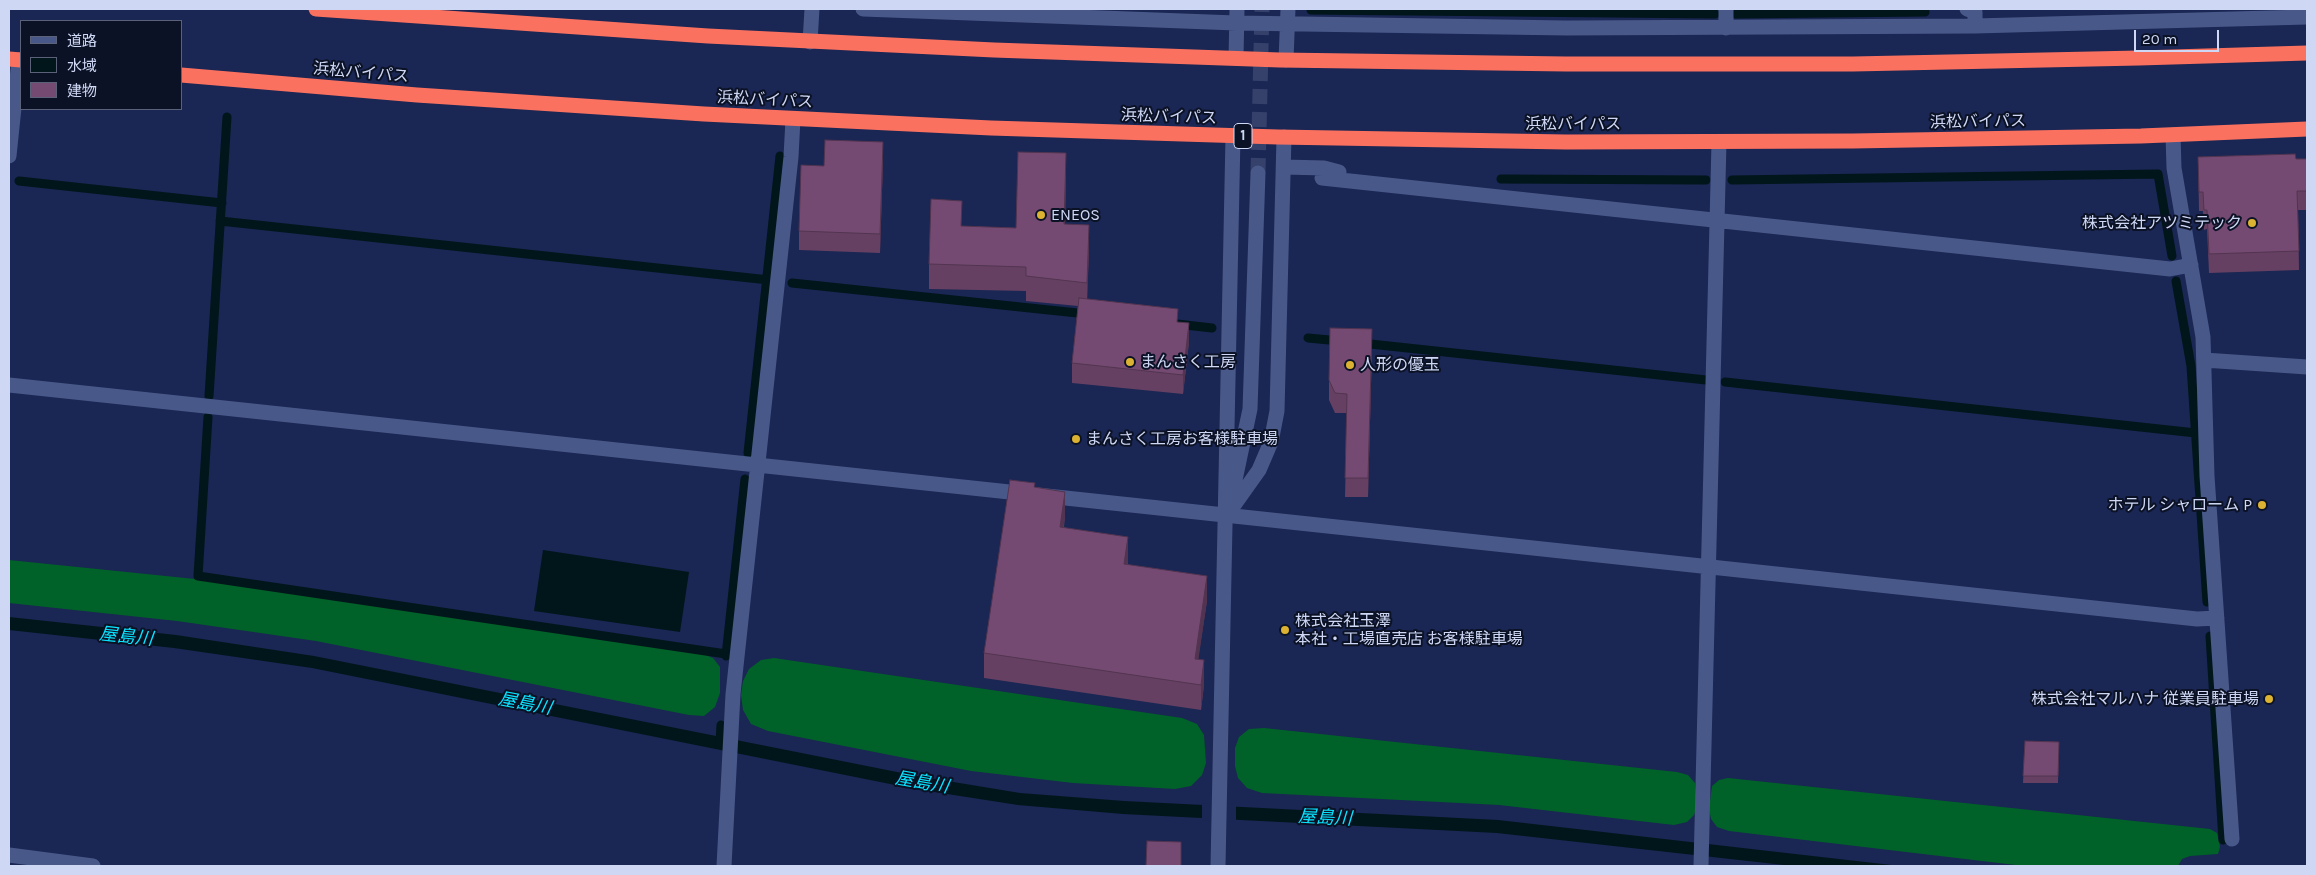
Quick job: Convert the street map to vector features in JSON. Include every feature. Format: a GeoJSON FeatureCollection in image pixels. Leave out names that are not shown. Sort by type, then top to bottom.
{"type":"FeatureCollection","features":[{"type":"Feature","properties":{"kind":"highway"},"geometry":{"type":"LineString","coordinates":[[316,9],[566,28],[810,42],[1286,60],[1566,64],[1843,64],[2129,59],[2307,53]]}},
{"type":"Feature","properties":{"kind":"highway","name":"浜松バイパス"},"geometry":{"type":"LineString","coordinates":[[182,75],[551,104],[793,119],[1284,138],[1719,142],[1997,139],[2307,130]]}},
{"type":"Feature","properties":{"kind":"street"},"geometry":{"type":"LineString","coordinates":[[810,42],[812,9]]}},
{"type":"Feature","properties":{"kind":"street"},"geometry":{"type":"LineString","coordinates":[[863,9],[1237,16],[1287,24],[1726,28],[1975,26],[2307,16]]}},
{"type":"Feature","properties":{"kind":"street"},"geometry":{"type":"LineString","coordinates":[[1286,60],[1288,9]]}},
{"type":"Feature","properties":{"kind":"street"},"geometry":{"type":"LineString","coordinates":[[1726,9],[1726,28]]}},
{"type":"Feature","properties":{"kind":"street"},"geometry":{"type":"LineString","coordinates":[[1966,9],[1975,12],[1975,26]]}},
{"type":"Feature","properties":{"kind":"street"},"geometry":{"type":"LineString","coordinates":[[1236,58],[1237,16]]}},
{"type":"Feature","properties":{"kind":"street"},"geometry":{"type":"LineString","coordinates":[[9,156],[16,60]]}},
{"type":"Feature","properties":{"kind":"street"},"geometry":{"type":"LineString","coordinates":[[724,866],[733,694],[791,157],[793,119]]}},
{"type":"Feature","properties":{"kind":"street"},"geometry":{"type":"LineString","coordinates":[[2173,135],[2174,168],[2203,334],[2207,476],[2232,839]]}},
{"type":"Feature","properties":{"kind":"street"},"geometry":{"type":"LineString","coordinates":[[1218,866],[1227,515],[1224,477],[1233,136]]}},
{"type":"Feature","properties":{"kind":"street"},"geometry":{"type":"LineString","coordinates":[[1227,515],[1258,470],[1271,442],[1277,411],[1284,138]]}},
{"type":"Feature","properties":{"kind":"street"},"geometry":{"type":"LineString","coordinates":[[1701,866],[1719,142]]}},
{"type":"Feature","properties":{"kind":"street"},"geometry":{"type":"LineString","coordinates":[[1284,167],[1324,168],[1376,184]]}},
{"type":"Feature","properties":{"kind":"street"},"geometry":{"type":"LineString","coordinates":[[1227,515],[1250,408],[1258,173]]}},
{"type":"Feature","properties":{"kind":"street"},"geometry":{"type":"LineString","coordinates":[[1322,178],[2170,268],[2191,265]]}},
{"type":"Feature","properties":{"kind":"street"},"geometry":{"type":"LineString","coordinates":[[2204,360],[2307,367]]}},
{"type":"Feature","properties":{"kind":"street"},"geometry":{"type":"LineString","coordinates":[[9,385],[2197,619],[2217,618]]}},
{"type":"Feature","properties":{"kind":"street"},"geometry":{"type":"LineString","coordinates":[[9,855],[93,866]]}},
{"type":"Feature","properties":{"kind":"green space"},"geometry":{"type":"Polygon","coordinates":[[[9,560],[195,579],[703,654],[713,658],[720,667],[720,693],[715,707],[704,716],[689,715],[316,641],[177,621],[9,603],[9,560]]]}},
{"type":"Feature","properties":{"kind":"green space"},"geometry":{"type":"Polygon","coordinates":[[[774,658],[1182,718],[1197,724],[1204,735],[1206,763],[1202,775],[1191,786],[1175,789],[1073,783],[971,771],[768,731],[751,724],[743,710],[741,695],[743,681],[749,669],[761,660],[774,658]]]}},
{"type":"Feature","properties":{"kind":"green space"},"geometry":{"type":"Polygon","coordinates":[[[1264,728],[1677,772],[1688,775],[1695,783],[1697,807],[1694,815],[1687,822],[1674,825],[1499,805],[1262,793],[1247,788],[1238,778],[1235,766],[1235,748],[1239,737],[1249,729],[1264,728]]]}},
{"type":"Feature","properties":{"kind":"green space"},"geometry":{"type":"Polygon","coordinates":[[[1728,778],[2210,829],[2217,833],[2220,847],[2218,854],[2190,856],[2182,859],[2178,866],[2024,866],[1729,831],[1717,827],[1711,819],[1709,809],[1712,786],[1719,780],[1728,778]]]}},
{"type":"Feature","properties":{"kind":"water"},"geometry":{"type":"Polygon","coordinates":[[[543,550],[689,572],[680,632],[534,611],[543,550]]]}},
{"type":"Feature","properties":{"kind":"water","name":"屋島川"},"geometry":{"type":"Polygon","coordinates":[[[9,617],[176,635],[314,656],[917,776],[1020,793],[1124,801],[1498,820],[1900,866],[1793,866],[1497,833],[1123,814],[1018,805],[915,789],[312,668],[174,648],[9,630],[9,617]]]}},
{"type":"Feature","properties":{"kind":"pier"},"geometry":{"type":"Polygon","coordinates":[[[1202,803],[1236,804],[1236,822],[1202,820],[1202,803]]]}},
{"type":"Feature","properties":{"kind":"building"},"geometry":{"type":"Polygon","coordinates":[[[825,140],[883,142],[880,234],[799,231],[801,165],[824,166],[825,140]]]}},
{"type":"Feature","properties":{"kind":"building"},"geometry":{"type":"Polygon","coordinates":[[[1018,152],[1066,153],[1064,224],[1089,225],[1087,283],[1026,276],[1026,267],[929,264],[931,199],[962,201],[961,226],[1016,228],[1018,152]]]}},
{"type":"Feature","properties":{"kind":"building"},"geometry":{"type":"Polygon","coordinates":[[[2295,154],[2296,159],[2307,159],[2307,191],[2297,191],[2299,251],[2209,254],[2207,210],[2204,210],[2203,192],[2199,192],[2198,157],[2295,154]]]}},
{"type":"Feature","properties":{"kind":"building","name":"まんさく工房"},"geometry":{"type":"Polygon","coordinates":[[[1079,298],[1178,309],[1177,322],[1189,323],[1183,375],[1072,363],[1079,298]]]}},
{"type":"Feature","properties":{"kind":"building"},"geometry":{"type":"Polygon","coordinates":[[[1330,328],[1372,329],[1368,478],[1345,478],[1347,394],[1335,393],[1329,380],[1330,328]]]}},
{"type":"Feature","properties":{"kind":"building"},"geometry":{"type":"Polygon","coordinates":[[[1010,480],[1035,483],[1034,487],[1065,492],[1060,527],[1128,537],[1124,564],[1207,576],[1195,659],[1204,660],[1201,685],[984,653],[1010,480]]]}},
{"type":"Feature","properties":{"kind":"building"},"geometry":{"type":"Polygon","coordinates":[[[2025,741],[2059,742],[2058,776],[2023,776],[2025,741]]]}},
{"type":"Feature","properties":{"kind":"building"},"geometry":{"type":"Polygon","coordinates":[[[1147,841],[1181,842],[1181,866],[1146,866],[1147,841]]]}},
{"type":"Feature","properties":{"kind":"waterway"},"geometry":{"type":"LineString","coordinates":[[1311,10],[1715,14]]}},
{"type":"Feature","properties":{"kind":"waterway"},"geometry":{"type":"LineString","coordinates":[[1736,14],[1925,12]]}},
{"type":"Feature","properties":{"kind":"waterway"},"geometry":{"type":"LineString","coordinates":[[209,396],[227,117]]}},
{"type":"Feature","properties":{"kind":"waterway"},"geometry":{"type":"LineString","coordinates":[[748,453],[780,156]]}},
{"type":"Feature","properties":{"kind":"waterway"},"geometry":{"type":"LineString","coordinates":[[1732,180],[2158,174],[2172,256]]}},
{"type":"Feature","properties":{"kind":"waterway"},"geometry":{"type":"LineString","coordinates":[[1501,179],[1706,180]]}},
{"type":"Feature","properties":{"kind":"waterway"},"geometry":{"type":"LineString","coordinates":[[19,181],[222,203]]}},
{"type":"Feature","properties":{"kind":"waterway"},"geometry":{"type":"LineString","coordinates":[[220,221],[769,280]]}},
{"type":"Feature","properties":{"kind":"waterway"},"geometry":{"type":"LineString","coordinates":[[2176,281],[2191,366],[2207,602]]}},
{"type":"Feature","properties":{"kind":"waterway"},"geometry":{"type":"LineString","coordinates":[[792,283],[1087,314]]}},
{"type":"Feature","properties":{"kind":"waterway"},"geometry":{"type":"LineString","coordinates":[[1177,324],[1212,328]]}},
{"type":"Feature","properties":{"kind":"waterway"},"geometry":{"type":"LineString","coordinates":[[1308,338],[1340,341]]}},
{"type":"Feature","properties":{"kind":"waterway"},"geometry":{"type":"LineString","coordinates":[[1361,343],[1706,380]]}},
{"type":"Feature","properties":{"kind":"waterway"},"geometry":{"type":"LineString","coordinates":[[1725,382],[2196,433]]}},
{"type":"Feature","properties":{"kind":"waterway"},"geometry":{"type":"LineString","coordinates":[[208,417],[198,576],[726,654]]}},
{"type":"Feature","properties":{"kind":"waterway"},"geometry":{"type":"LineString","coordinates":[[726,656],[745,479]]}},
{"type":"Feature","properties":{"kind":"waterway"},"geometry":{"type":"LineString","coordinates":[[2210,636],[2223,840]]}},
{"type":"Feature","properties":{"kind":"waterway"},"geometry":{"type":"LineString","coordinates":[[720,743],[721,725]]}},
{"type":"Feature","properties":{"kind":"tunnel"},"geometry":{"type":"LineString","coordinates":[[1258,173],[1262,9]]}},
{"type":"Feature","properties":{"kind":"place","name":"ENEOS"},"geometry":{"type":"Point","coordinates":[1041,215]}},
{"type":"Feature","properties":{"kind":"place","name":"株式会社アツミテック"},"geometry":{"type":"Point","coordinates":[2252,223]}},
{"type":"Feature","properties":{"kind":"place","name":"まんさく工房"},"geometry":{"type":"Point","coordinates":[1130,362]}},
{"type":"Feature","properties":{"kind":"place","name":"人形の優玉"},"geometry":{"type":"Point","coordinates":[1350,365]}},
{"type":"Feature","properties":{"kind":"place","name":"まんさく工房お客様駐車場"},"geometry":{"type":"Point","coordinates":[1076,439]}},
{"type":"Feature","properties":{"kind":"place","name":"ホテル シャローム P"},"geometry":{"type":"Point","coordinates":[2262,505]}},
{"type":"Feature","properties":{"kind":"place","name":"株式会社玉澤 本社・工場直売店 お客様駐車場"},"geometry":{"type":"Point","coordinates":[1285,630]}},
{"type":"Feature","properties":{"kind":"place","name":"株式会社マルハナ 従業員駐車場"},"geometry":{"type":"Point","coordinates":[2269,699]}}]}
